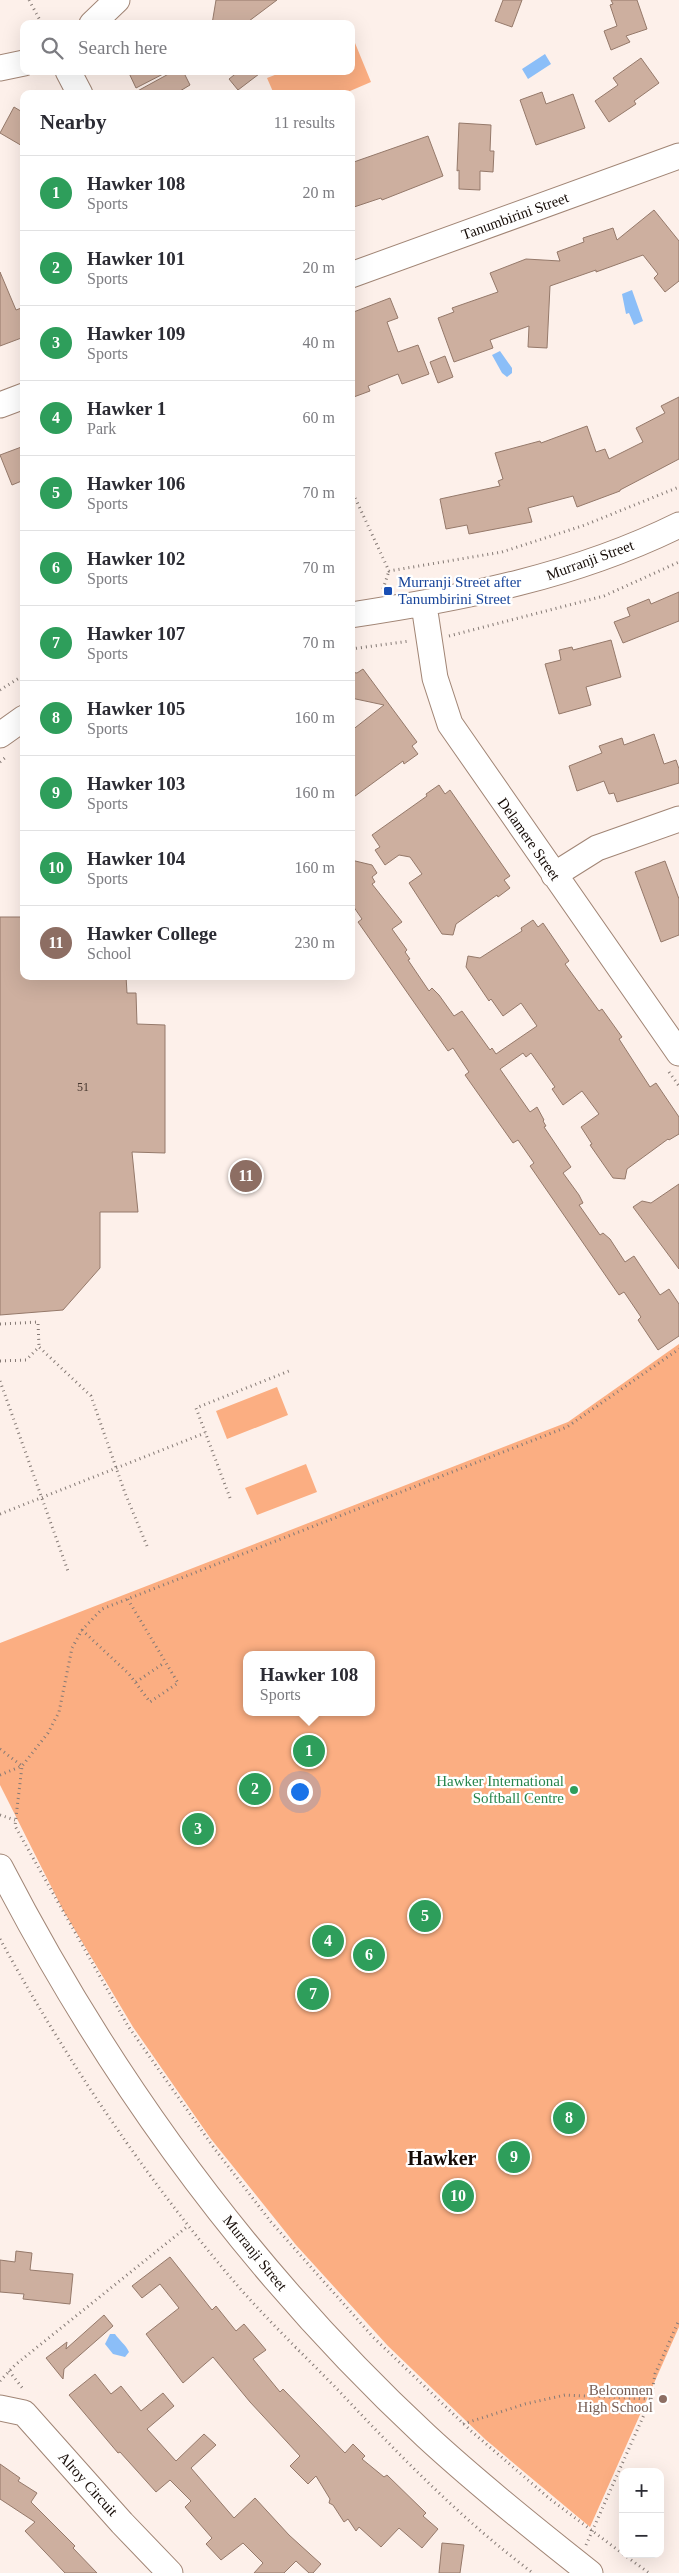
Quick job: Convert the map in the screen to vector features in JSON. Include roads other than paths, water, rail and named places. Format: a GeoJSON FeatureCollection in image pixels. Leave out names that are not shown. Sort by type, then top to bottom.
{"type":"FeatureCollection","features":[{"type":"Feature","properties":{"kind":"street"},"geometry":{"type":"LineString","coordinates":[[96,20],[117,0]]}},
{"type":"Feature","properties":{"kind":"street"},"geometry":{"type":"LineString","coordinates":[[0,68],[20,64]]}},
{"type":"Feature","properties":{"kind":"street"},"geometry":{"type":"LineString","coordinates":[[70,75],[78,90]]}},
{"type":"Feature","properties":{"kind":"street","name":"Tanumbirini Street"},"geometry":{"type":"LineString","coordinates":[[355,275],[679,156]]}},
{"type":"Feature","properties":{"kind":"street"},"geometry":{"type":"LineString","coordinates":[[0,405],[20,398]]}},
{"type":"Feature","properties":{"kind":"street","name":"Murranji Street"},"geometry":{"type":"LineString","coordinates":[[355,614],[424,605],[508,587],[548,576],[626,548],[679,524]]}},
{"type":"Feature","properties":{"kind":"street","name":"Delamere Street"},"geometry":{"type":"LineString","coordinates":[[424,605],[435,678],[450,724],[679,1053]]}},
{"type":"Feature","properties":{"kind":"street"},"geometry":{"type":"LineString","coordinates":[[0,735],[20,721]]}},
{"type":"Feature","properties":{"kind":"street"},"geometry":{"type":"LineString","coordinates":[[554,875],[597,848],[679,819]]}},
{"type":"Feature","properties":{"kind":"street","name":"Murranji Street"},"geometry":{"type":"LineString","coordinates":[[0,1867],[61,1979],[131,2090],[169,2144],[248,2247],[290,2296],[360,2371],[426,2436],[524,2522],[590,2573]]}},
{"type":"Feature","properties":{"kind":"street","name":"Alroy Circuit"},"geometry":{"type":"LineString","coordinates":[[0,2408],[24,2413],[170,2573]]}},
{"type":"Feature","properties":{"kind":"water"},"geometry":{"type":"Polygon","coordinates":[[[545,54],[551,64],[528,79],[522,69],[545,54]]]}},
{"type":"Feature","properties":{"kind":"water"},"geometry":{"type":"Polygon","coordinates":[[[632,290],[643,321],[634,325],[629,313],[626,314],[622,294],[632,290]]]}},
{"type":"Feature","properties":{"kind":"water"},"geometry":{"type":"Polygon","coordinates":[[[500,351],[512,368],[512,373],[507,377],[502,373],[492,355],[500,351]]]}},
{"type":"Feature","properties":{"kind":"water"},"geometry":{"type":"Polygon","coordinates":[[[110,2334],[115,2334],[128,2349],[129,2352],[125,2357],[113,2354],[105,2344],[110,2334]]]}},
{"type":"Feature","properties":{"kind":"place","name":"Murranji Street after Tanumbirini Street"},"geometry":{"type":"Point","coordinates":[388,591]}},
{"type":"Feature","properties":{"kind":"place","name":"Hawker College"},"geometry":{"type":"Point","coordinates":[246,1176]}},
{"type":"Feature","properties":{"kind":"place","name":"Hawker 108"},"geometry":{"type":"Point","coordinates":[309,1751]}},
{"type":"Feature","properties":{"kind":"place","name":"Hawker 101"},"geometry":{"type":"Point","coordinates":[255,1789]}},
{"type":"Feature","properties":{"kind":"place","name":"Hawker International Softball Centre"},"geometry":{"type":"Point","coordinates":[574,1790]}},
{"type":"Feature","properties":{"kind":"place","name":"Hawker 109"},"geometry":{"type":"Point","coordinates":[198,1829]}},
{"type":"Feature","properties":{"kind":"place","name":"Hawker 106"},"geometry":{"type":"Point","coordinates":[425,1916]}},
{"type":"Feature","properties":{"kind":"place","name":"Hawker 1"},"geometry":{"type":"Point","coordinates":[328,1941]}},
{"type":"Feature","properties":{"kind":"place","name":"Hawker 102"},"geometry":{"type":"Point","coordinates":[369,1955]}},
{"type":"Feature","properties":{"kind":"place","name":"Hawker 107"},"geometry":{"type":"Point","coordinates":[313,1994]}},
{"type":"Feature","properties":{"kind":"place","name":"Hawker 105"},"geometry":{"type":"Point","coordinates":[569,2118]}},
{"type":"Feature","properties":{"kind":"place","name":"Hawker 103"},"geometry":{"type":"Point","coordinates":[514,2157]}},
{"type":"Feature","properties":{"kind":"place","name":"Hawker 104"},"geometry":{"type":"Point","coordinates":[458,2196]}},
{"type":"Feature","properties":{"kind":"place","name":"Belconnen High School"},"geometry":{"type":"Point","coordinates":[663,2399]}},
{"type":"Feature","properties":{"kind":"district","name":"Hawker"},"geometry":{"type":"Point","coordinates":[442,2158]}}]}
